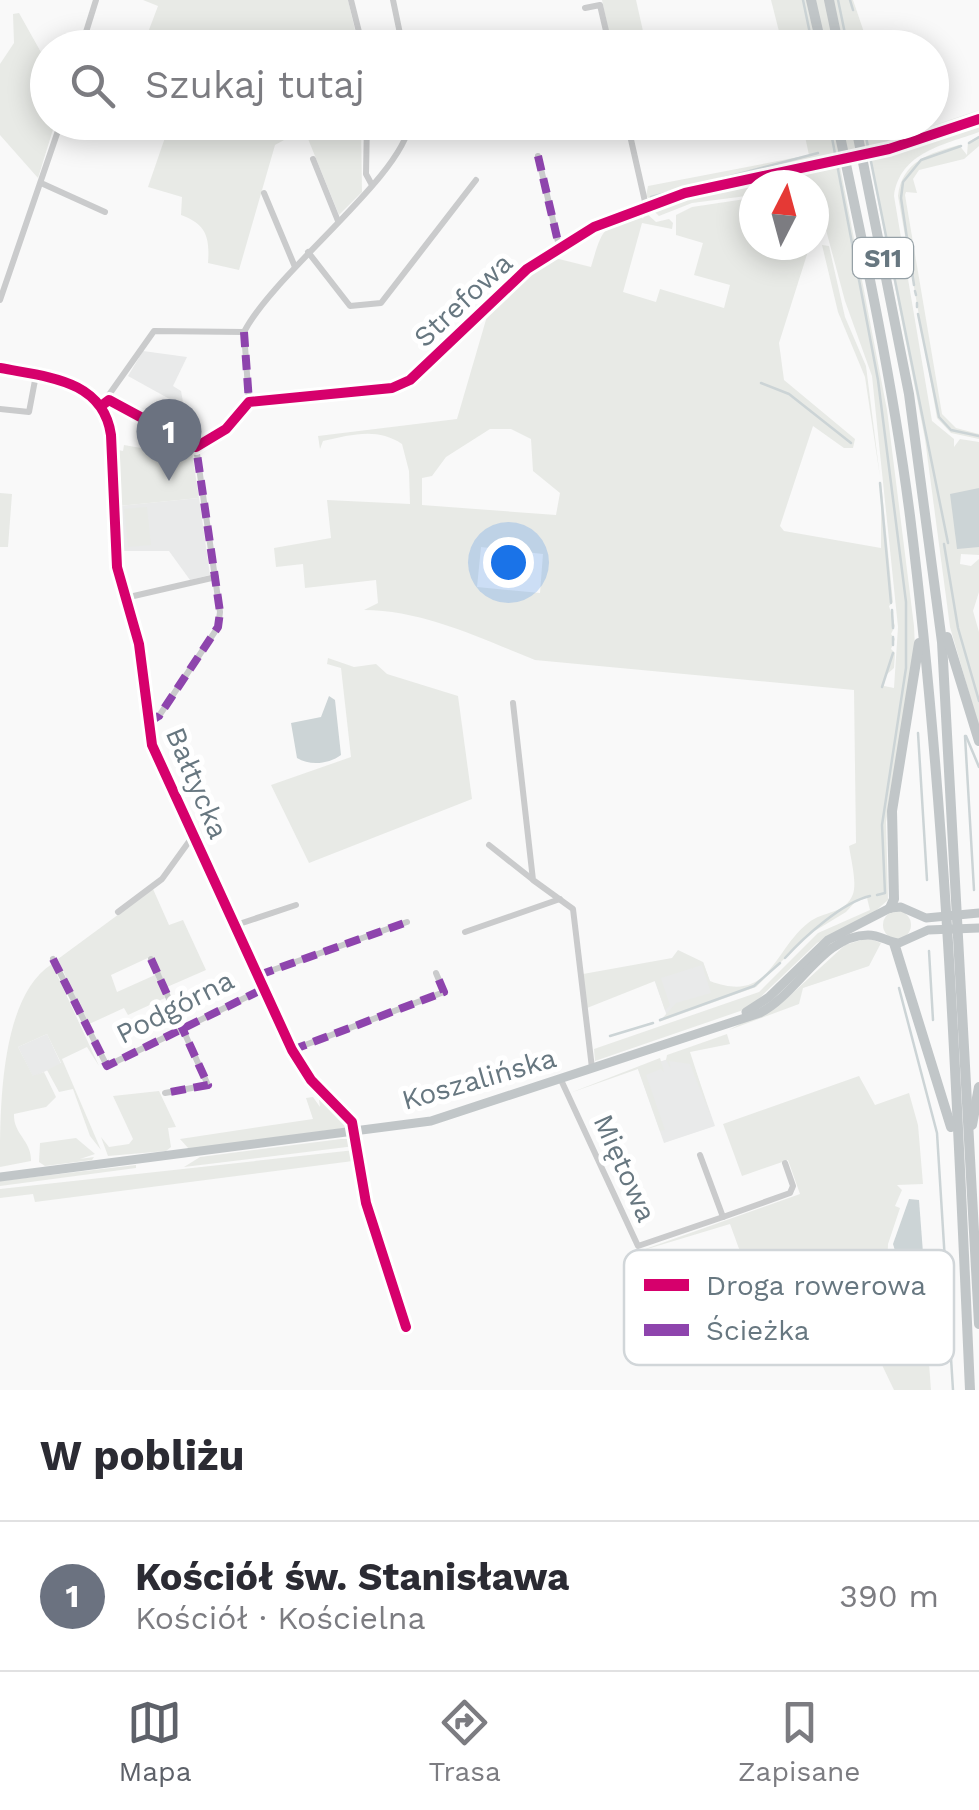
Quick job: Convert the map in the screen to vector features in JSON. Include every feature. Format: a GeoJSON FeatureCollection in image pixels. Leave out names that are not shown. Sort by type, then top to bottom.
{"type":"FeatureCollection","features":[{"type":"Feature","properties":{"kind":"highway"},"geometry":{"type":"LineString","coordinates":[[812,0],[818,30]]}},
{"type":"Feature","properties":{"kind":"highway"},"geometry":{"type":"LineString","coordinates":[[829,0],[835,30]]}},
{"type":"Feature","properties":{"kind":"highway","name":"S11"},"geometry":{"type":"LineString","coordinates":[[841,140],[894,409],[919,594],[952,936],[970,1390]]}},
{"type":"Feature","properties":{"kind":"highway","name":"S11"},"geometry":{"type":"LineString","coordinates":[[858,140],[909,394],[936,592],[950,911]]}},
{"type":"Feature","properties":{"kind":"highway"},"geometry":{"type":"LineString","coordinates":[[936,592],[979,741]]}},
{"type":"Feature","properties":{"kind":"highway"},"geometry":{"type":"LineString","coordinates":[[886,911],[894,899],[892,811],[918,668],[919,594]]}},
{"type":"Feature","properties":{"kind":"highway"},"geometry":{"type":"LineString","coordinates":[[889,940],[964,1166]]}},
{"type":"Feature","properties":{"kind":"highway"},"geometry":{"type":"LineString","coordinates":[[964,1166],[979,1087]]}},
{"type":"Feature","properties":{"kind":"highway","name":"S11"},"geometry":{"type":"LineString","coordinates":[[964,1166],[979,1324]]}},
{"type":"Feature","properties":{"kind":"main road"},"geometry":{"type":"LineString","coordinates":[[889,940],[879,928],[886,911],[901,907],[926,918],[979,914]]}},
{"type":"Feature","properties":{"kind":"main road","name":"Koszalińska"},"geometry":{"type":"LineString","coordinates":[[724,1022],[764,1002],[834,936],[886,911]]}},
{"type":"Feature","properties":{"kind":"main road","name":"Koszalińska"},"geometry":{"type":"LineString","coordinates":[[0,1177],[355,1133],[454,1115],[760,1013],[786,998],[821,959],[848,939],[869,934],[889,940],[935,929],[979,928]]}},
{"type":"Feature","properties":{"kind":"street"},"geometry":{"type":"LineString","coordinates":[[87,30],[96,0]]}},
{"type":"Feature","properties":{"kind":"street"},"geometry":{"type":"LineString","coordinates":[[351,0],[358,30]]}},
{"type":"Feature","properties":{"kind":"street"},"geometry":{"type":"LineString","coordinates":[[394,0],[400,30]]}},
{"type":"Feature","properties":{"kind":"street"},"geometry":{"type":"LineString","coordinates":[[584,8],[600,5],[606,30]]}},
{"type":"Feature","properties":{"kind":"street","name":"Strefowa"},"geometry":{"type":"LineString","coordinates":[[949,129],[979,119]]}},
{"type":"Feature","properties":{"kind":"street"},"geometry":{"type":"LineString","coordinates":[[0,300],[55,140]]}},
{"type":"Feature","properties":{"kind":"street"},"geometry":{"type":"LineString","coordinates":[[367,140],[366,174],[372,185]]}},
{"type":"Feature","properties":{"kind":"street"},"geometry":{"type":"LineString","coordinates":[[196,447],[226,429],[249,402],[244,332],[294,266],[372,185],[405,140]]}},
{"type":"Feature","properties":{"kind":"street"},"geometry":{"type":"LineString","coordinates":[[631,140],[646,206]]}},
{"type":"Feature","properties":{"kind":"street","name":"Strefowa"},"geometry":{"type":"LineString","coordinates":[[249,402],[400,386],[559,246],[684,192],[879,152],[915,140]]}},
{"type":"Feature","properties":{"kind":"street"},"geometry":{"type":"LineString","coordinates":[[538,156],[559,246]]}},
{"type":"Feature","properties":{"kind":"street"},"geometry":{"type":"LineString","coordinates":[[313,159],[338,221]]}},
{"type":"Feature","properties":{"kind":"street"},"geometry":{"type":"LineString","coordinates":[[308,252],[350,306],[381,302],[476,180]]}},
{"type":"Feature","properties":{"kind":"street"},"geometry":{"type":"LineString","coordinates":[[41,183],[104,212]]}},
{"type":"Feature","properties":{"kind":"street"},"geometry":{"type":"LineString","coordinates":[[264,193],[294,266]]}},
{"type":"Feature","properties":{"kind":"street"},"geometry":{"type":"LineString","coordinates":[[0,368],[77,385],[101,406],[109,400],[154,330],[244,332]]}},
{"type":"Feature","properties":{"kind":"street"},"geometry":{"type":"LineString","coordinates":[[0,409],[29,412],[36,375]]}},
{"type":"Feature","properties":{"kind":"street"},"geometry":{"type":"LineString","coordinates":[[109,400],[196,447]]}},
{"type":"Feature","properties":{"kind":"street","name":"Bałtycka"},"geometry":{"type":"LineString","coordinates":[[101,406],[111,435],[117,567],[138,644],[148,722],[158,759],[292,1050],[310,1080],[349,1118],[355,1133]]}},
{"type":"Feature","properties":{"kind":"street"},"geometry":{"type":"LineString","coordinates":[[148,722],[159,716],[212,642],[220,612],[196,447]]}},
{"type":"Feature","properties":{"kind":"street"},"geometry":{"type":"LineString","coordinates":[[125,598],[216,577]]}},
{"type":"Feature","properties":{"kind":"street"},"geometry":{"type":"LineString","coordinates":[[513,703],[532,880]]}},
{"type":"Feature","properties":{"kind":"street"},"geometry":{"type":"LineString","coordinates":[[118,912],[162,879],[194,835]]}},
{"type":"Feature","properties":{"kind":"street"},"geometry":{"type":"LineString","coordinates":[[489,845],[573,908],[593,1069]]}},
{"type":"Feature","properties":{"kind":"street"},"geometry":{"type":"LineString","coordinates":[[465,932],[561,899]]}},
{"type":"Feature","properties":{"kind":"street"},"geometry":{"type":"LineString","coordinates":[[236,925],[296,905]]}},
{"type":"Feature","properties":{"kind":"street"},"geometry":{"type":"LineString","coordinates":[[259,975],[408,922]]}},
{"type":"Feature","properties":{"kind":"street","name":"Podgórna"},"geometry":{"type":"LineString","coordinates":[[52,959],[103,1065],[265,988]]}},
{"type":"Feature","properties":{"kind":"street"},"geometry":{"type":"LineString","coordinates":[[151,959],[208,1085],[164,1092]]}},
{"type":"Feature","properties":{"kind":"street"},"geometry":{"type":"LineString","coordinates":[[292,1050],[444,992],[436,973]]}},
{"type":"Feature","properties":{"kind":"street","name":"Miętowa"},"geometry":{"type":"LineString","coordinates":[[561,1080],[638,1246],[790,1193],[793,1186],[785,1163]]}},
{"type":"Feature","properties":{"kind":"street"},"geometry":{"type":"LineString","coordinates":[[355,1133],[366,1203],[406,1327]]}},
{"type":"Feature","properties":{"kind":"street"},"geometry":{"type":"LineString","coordinates":[[700,1155],[723,1217]]}},
{"type":"Feature","properties":{"kind":"shaded area"},"geometry":{"type":"Polygon","coordinates":[[[143,0],[348,0],[355,30],[149,30],[158,6],[143,0]]]}},
{"type":"Feature","properties":{"kind":"shaded area"},"geometry":{"type":"Polygon","coordinates":[[[602,0],[636,0],[643,30],[608,30],[602,0]]]}},
{"type":"Feature","properties":{"kind":"shaded area"},"geometry":{"type":"Polygon","coordinates":[[[771,0],[853,0],[863,30],[779,30],[771,0]]]}},
{"type":"Feature","properties":{"kind":"shaded area"},"geometry":{"type":"Polygon","coordinates":[[[19,13],[30,33],[30,140],[50,140],[38,178],[0,135],[0,64],[14,43],[13,14],[19,13]]]}},
{"type":"Feature","properties":{"kind":"shaded area"},"geometry":{"type":"Polygon","coordinates":[[[979,121],[979,132],[938,146],[914,160],[898,181],[894,196],[932,421],[954,439],[954,447],[960,439],[979,442],[979,555],[961,554],[960,564],[971,566],[979,559],[979,592],[973,611],[979,632],[979,727],[950,627],[925,439],[870,160],[926,140],[949,140],[949,132],[979,121]]]}},
{"type":"Feature","properties":{"kind":"shaded area"},"geometry":{"type":"Polygon","coordinates":[[[979,136],[979,146],[964,159],[919,170],[913,179],[917,193],[905,195],[942,414],[956,428],[979,434],[979,439],[951,433],[937,418],[898,196],[905,174],[919,160],[959,145],[967,155],[968,142],[979,136]]]}},
{"type":"Feature","properties":{"kind":"shaded area"},"geometry":{"type":"Polygon","coordinates":[[[164,140],[284,140],[275,145],[239,270],[208,263],[205,233],[181,215],[182,197],[148,187],[164,140]]]}},
{"type":"Feature","properties":{"kind":"shaded area"},"geometry":{"type":"Polygon","coordinates":[[[308,140],[361,140],[362,192],[339,215],[308,140]]]}},
{"type":"Feature","properties":{"kind":"shaded area"},"geometry":{"type":"Polygon","coordinates":[[[806,140],[893,140],[891,144],[768,170],[739,170],[739,176],[650,199],[646,196],[648,186],[809,155],[806,140]]]}},
{"type":"Feature","properties":{"kind":"shaded area"},"geometry":{"type":"Polygon","coordinates":[[[840,166],[887,410],[914,626],[915,648],[886,822],[888,900],[871,915],[817,943],[749,1008],[595,1061],[594,1049],[759,992],[818,933],[870,910],[867,898],[856,901],[846,912],[808,935],[756,987],[659,1022],[676,1003],[711,993],[702,965],[661,978],[670,1005],[665,1010],[655,981],[587,1008],[583,974],[672,958],[678,950],[703,962],[710,981],[746,986],[768,972],[808,923],[845,906],[853,894],[854,883],[849,846],[856,843],[854,690],[535,660],[430,620],[364,610],[378,603],[376,580],[305,588],[303,564],[276,567],[274,548],[331,538],[327,500],[410,504],[409,471],[402,444],[364,434],[323,441],[320,449],[318,436],[457,419],[490,306],[551,257],[591,267],[601,237],[617,221],[639,212],[643,219],[645,212],[656,222],[669,219],[673,223],[672,229],[642,223],[623,292],[656,302],[660,289],[724,308],[730,285],[694,275],[703,243],[676,235],[676,215],[692,207],[739,200],[739,260],[805,260],[779,343],[784,380],[855,439],[853,448],[844,448],[813,426],[780,526],[784,531],[881,548],[881,481],[893,602],[889,606],[895,626],[891,634],[895,639],[891,649],[895,653],[894,668],[885,676],[884,686],[894,688],[898,627],[872,376],[829,241],[829,170],[820,170],[840,166]],[[490,429],[446,457],[432,476],[422,478],[422,505],[556,515],[560,493],[533,471],[531,439],[511,429],[490,429]],[[481,547],[477,587],[540,593],[543,554],[481,547]]]}},
{"type":"Feature","properties":{"kind":"shaded area"},"geometry":{"type":"Polygon","coordinates":[[[739,186],[739,197],[692,203],[659,216],[653,210],[673,199],[739,186]]]}},
{"type":"Feature","properties":{"kind":"shaded area"},"geometry":{"type":"Polygon","coordinates":[[[829,246],[845,317],[866,366],[880,477],[865,377],[838,312],[826,260],[829,260],[829,246]]]}},
{"type":"Feature","properties":{"kind":"shaded area"},"geometry":{"type":"Polygon","coordinates":[[[143,351],[187,357],[173,386],[181,391],[184,407],[128,376],[143,351]]]}},
{"type":"Feature","properties":{"kind":"shaded area"},"geometry":{"type":"Polygon","coordinates":[[[144,427],[192,453],[199,498],[119,506],[118,450],[123,451],[124,445],[141,448],[144,427]]]}},
{"type":"Feature","properties":{"kind":"shaded area"},"geometry":{"type":"Polygon","coordinates":[[[979,488],[979,547],[957,549],[950,494],[979,488]]]}},
{"type":"Feature","properties":{"kind":"shaded area"},"geometry":{"type":"Polygon","coordinates":[[[0,493],[12,494],[8,547],[0,547],[0,493]]]}},
{"type":"Feature","properties":{"kind":"shaded area"},"geometry":{"type":"Polygon","coordinates":[[[199,498],[210,575],[190,580],[169,551],[120,551],[119,506],[199,498]]]}},
{"type":"Feature","properties":{"kind":"shaded area"},"geometry":{"type":"Polygon","coordinates":[[[147,507],[151,545],[128,547],[124,509],[147,507]]]}},
{"type":"Feature","properties":{"kind":"shaded area"},"geometry":{"type":"Polygon","coordinates":[[[328,658],[354,667],[376,664],[387,674],[458,696],[472,799],[309,863],[271,785],[351,757],[341,668],[327,664],[328,658]]]}},
{"type":"Feature","properties":{"kind":"shaded area"},"geometry":{"type":"Polygon","coordinates":[[[329,696],[335,700],[341,755],[319,763],[302,761],[297,758],[291,723],[321,717],[329,696]]]}},
{"type":"Feature","properties":{"kind":"shaded area"},"geometry":{"type":"Polygon","coordinates":[[[153,889],[169,925],[183,920],[206,970],[167,987],[152,956],[111,975],[117,992],[155,975],[165,998],[128,1015],[124,1008],[87,1025],[58,959],[153,889]]]}},
{"type":"Feature","properties":{"kind":"shaded area"},"geometry":{"type":"Polygon","coordinates":[[[897,911],[907,915],[911,925],[907,935],[897,939],[887,935],[883,925],[887,915],[897,911]]]}},
{"type":"Feature","properties":{"kind":"shaded area"},"geometry":{"type":"Polygon","coordinates":[[[868,938],[881,943],[869,966],[803,988],[799,1004],[729,1030],[784,1001],[845,945],[868,938]]]}},
{"type":"Feature","properties":{"kind":"shaded area"},"geometry":{"type":"Polygon","coordinates":[[[703,962],[716,999],[667,1016],[654,979],[703,962]]]}},
{"type":"Feature","properties":{"kind":"shaded area"},"geometry":{"type":"Polygon","coordinates":[[[52,964],[99,1066],[87,1047],[62,1059],[101,1150],[90,1136],[73,1089],[59,1092],[47,1070],[61,1063],[47,1034],[18,1047],[33,1076],[44,1072],[56,1097],[46,1107],[14,1114],[31,1161],[0,1167],[3,1086],[13,1027],[35,980],[52,964]]]}},
{"type":"Feature","properties":{"kind":"shaded area"},"geometry":{"type":"Polygon","coordinates":[[[47,1034],[61,1064],[33,1077],[18,1047],[47,1034]]]}},
{"type":"Feature","properties":{"kind":"shaded area"},"geometry":{"type":"Polygon","coordinates":[[[727,1034],[730,1044],[690,1052],[710,1114],[690,1064],[669,1061],[671,1069],[667,1055],[727,1034]]]}},
{"type":"Feature","properties":{"kind":"shaded area"},"geometry":{"type":"Polygon","coordinates":[[[689,1052],[715,1126],[664,1143],[638,1069],[689,1052]]]}},
{"type":"Feature","properties":{"kind":"shaded area"},"geometry":{"type":"Polygon","coordinates":[[[660,1058],[664,1072],[661,1069],[646,1075],[665,1130],[660,1131],[638,1069],[570,1093],[660,1058]]]}},
{"type":"Feature","properties":{"kind":"shaded area"},"geometry":{"type":"Polygon","coordinates":[[[859,1076],[875,1105],[909,1093],[918,1125],[923,1184],[897,1185],[902,1190],[895,1206],[900,1208],[888,1250],[739,1250],[730,1224],[642,1250],[800,1194],[788,1160],[742,1176],[723,1124],[859,1076]]]}},
{"type":"Feature","properties":{"kind":"shaded area"},"geometry":{"type":"Polygon","coordinates":[[[159,1091],[176,1127],[168,1128],[171,1147],[166,1151],[108,1156],[101,1137],[109,1147],[129,1144],[133,1139],[113,1096],[159,1091]]]}},
{"type":"Feature","properties":{"kind":"shaded area"},"geometry":{"type":"Polygon","coordinates":[[[318,1093],[343,1115],[345,1128],[189,1149],[180,1139],[313,1119],[306,1098],[313,1097],[320,1107],[318,1093]]]}},
{"type":"Feature","properties":{"kind":"shaded area"},"geometry":{"type":"Polygon","coordinates":[[[76,1138],[95,1154],[80,1159],[94,1157],[92,1160],[45,1166],[39,1162],[40,1143],[76,1138]]]}},
{"type":"Feature","properties":{"kind":"shaded area"},"geometry":{"type":"Polygon","coordinates":[[[351,1139],[355,1146],[184,1167],[200,1157],[351,1139]]]}},
{"type":"Feature","properties":{"kind":"shaded area"},"geometry":{"type":"Polygon","coordinates":[[[355,1150],[362,1201],[353,1161],[35,1202],[33,1194],[0,1198],[0,1189],[355,1150]]]}},
{"type":"Feature","properties":{"kind":"shaded area"},"geometry":{"type":"Polygon","coordinates":[[[136,1168],[0,1186],[0,1181],[136,1168]]]}},
{"type":"Feature","properties":{"kind":"shaded area"},"geometry":{"type":"Polygon","coordinates":[[[909,1199],[919,1200],[923,1250],[895,1250],[893,1244],[909,1199]]]}},
{"type":"Feature","properties":{"kind":"shaded area"},"geometry":{"type":"Polygon","coordinates":[[[882,1365],[929,1365],[931,1390],[894,1390],[882,1365]]]}},
{"type":"Feature","properties":{"kind":"waterway"},"geometry":{"type":"LineString","coordinates":[[803,0],[809,30]]}},
{"type":"Feature","properties":{"kind":"waterway"},"geometry":{"type":"LineString","coordinates":[[838,0],[844,30]]}},
{"type":"Feature","properties":{"kind":"waterway"},"geometry":{"type":"LineString","coordinates":[[850,0],[853,10]]}},
{"type":"Feature","properties":{"kind":"waterway"},"geometry":{"type":"LineString","coordinates":[[969,143],[979,137]]}},
{"type":"Feature","properties":{"kind":"waterway"},"geometry":{"type":"LineString","coordinates":[[832,140],[878,380],[906,602],[906,668],[882,825],[885,893],[877,895]]}},
{"type":"Feature","properties":{"kind":"waterway"},"geometry":{"type":"LineString","coordinates":[[867,140],[948,543]]}},
{"type":"Feature","properties":{"kind":"waterway"},"geometry":{"type":"LineString","coordinates":[[914,285],[901,198],[903,182],[921,160],[961,146]]}},
{"type":"Feature","properties":{"kind":"waterway"},"geometry":{"type":"LineString","coordinates":[[651,197],[818,153]]}},
{"type":"Feature","properties":{"kind":"waterway"},"geometry":{"type":"LineString","coordinates":[[915,291],[916,295]]}},
{"type":"Feature","properties":{"kind":"waterway"},"geometry":{"type":"LineString","coordinates":[[918,314],[939,417],[951,430],[979,436]]}},
{"type":"Feature","properties":{"kind":"waterway"},"geometry":{"type":"LineString","coordinates":[[761,383],[789,394],[851,443]]}},
{"type":"Feature","properties":{"kind":"waterway"},"geometry":{"type":"LineString","coordinates":[[880,483],[891,603]]}},
{"type":"Feature","properties":{"kind":"waterway"},"geometry":{"type":"LineString","coordinates":[[944,544],[958,628],[979,701]]}},
{"type":"Feature","properties":{"kind":"waterway"},"geometry":{"type":"LineString","coordinates":[[892,610],[893,628]]}},
{"type":"Feature","properties":{"kind":"waterway"},"geometry":{"type":"LineString","coordinates":[[893,637],[893,645]]}},
{"type":"Feature","properties":{"kind":"waterway"},"geometry":{"type":"LineString","coordinates":[[882,687],[893,653]]}},
{"type":"Feature","properties":{"kind":"waterway"},"geometry":{"type":"LineString","coordinates":[[918,733],[927,880]]}},
{"type":"Feature","properties":{"kind":"waterway"},"geometry":{"type":"LineString","coordinates":[[965,736],[974,890]]}},
{"type":"Feature","properties":{"kind":"waterway"},"geometry":{"type":"LineString","coordinates":[[966,736],[979,767]]}},
{"type":"Feature","properties":{"kind":"waterway"},"geometry":{"type":"LineString","coordinates":[[785,958],[837,912],[870,896]]}},
{"type":"Feature","properties":{"kind":"waterway"},"geometry":{"type":"LineString","coordinates":[[929,951],[933,1020]]}},
{"type":"Feature","properties":{"kind":"waterway"},"geometry":{"type":"LineString","coordinates":[[660,1020],[754,986],[780,963]]}},
{"type":"Feature","properties":{"kind":"waterway"},"geometry":{"type":"LineString","coordinates":[[899,988],[937,1133],[944,1250]]}},
{"type":"Feature","properties":{"kind":"waterway"},"geometry":{"type":"LineString","coordinates":[[610,1036],[653,1023]]}},
{"type":"Feature","properties":{"kind":"waterway"},"geometry":{"type":"LineString","coordinates":[[951,1365],[953,1390]]}},
{"type":"Feature","properties":{"kind":"marked path"},"geometry":{"type":"LineString","coordinates":[[538,156],[559,246]]}},
{"type":"Feature","properties":{"kind":"marked path"},"geometry":{"type":"LineString","coordinates":[[244,332],[249,402]]}},
{"type":"Feature","properties":{"kind":"marked path"},"geometry":{"type":"LineString","coordinates":[[148,723],[159,716],[218,627],[220,612],[196,447]]}},
{"type":"Feature","properties":{"kind":"marked path"},"geometry":{"type":"LineString","coordinates":[[259,975],[407,922]]}},
{"type":"Feature","properties":{"kind":"marked path"},"geometry":{"type":"LineString","coordinates":[[53,959],[107,1066],[265,988]]}},
{"type":"Feature","properties":{"kind":"marked path"},"geometry":{"type":"LineString","coordinates":[[151,959],[208,1085],[165,1093]]}},
{"type":"Feature","properties":{"kind":"marked path"},"geometry":{"type":"LineString","coordinates":[[292,1050],[444,992],[436,973]]}},
{"type":"Feature","properties":{"kind":"cycle path"},"geometry":{"type":"LineString","coordinates":[[949,129],[979,119]]}},
{"type":"Feature","properties":{"kind":"cycle path"},"geometry":{"type":"LineString","coordinates":[[101,406],[109,400],[196,447],[226,429],[249,402],[392,388],[410,380],[527,269],[594,227],[685,193],[916,140]]}},
{"type":"Feature","properties":{"kind":"cycle path"},"geometry":{"type":"LineString","coordinates":[[0,368],[70,384],[97,402],[106,416],[111,435],[117,567],[139,644],[152,745],[292,1050],[311,1080],[352,1122],[366,1203],[406,1327]]}},
{"type":"Feature","properties":{"kind":"place","name":"Kościół św. Stanisława"},"geometry":{"type":"Point","coordinates":[169,481]}}]}
